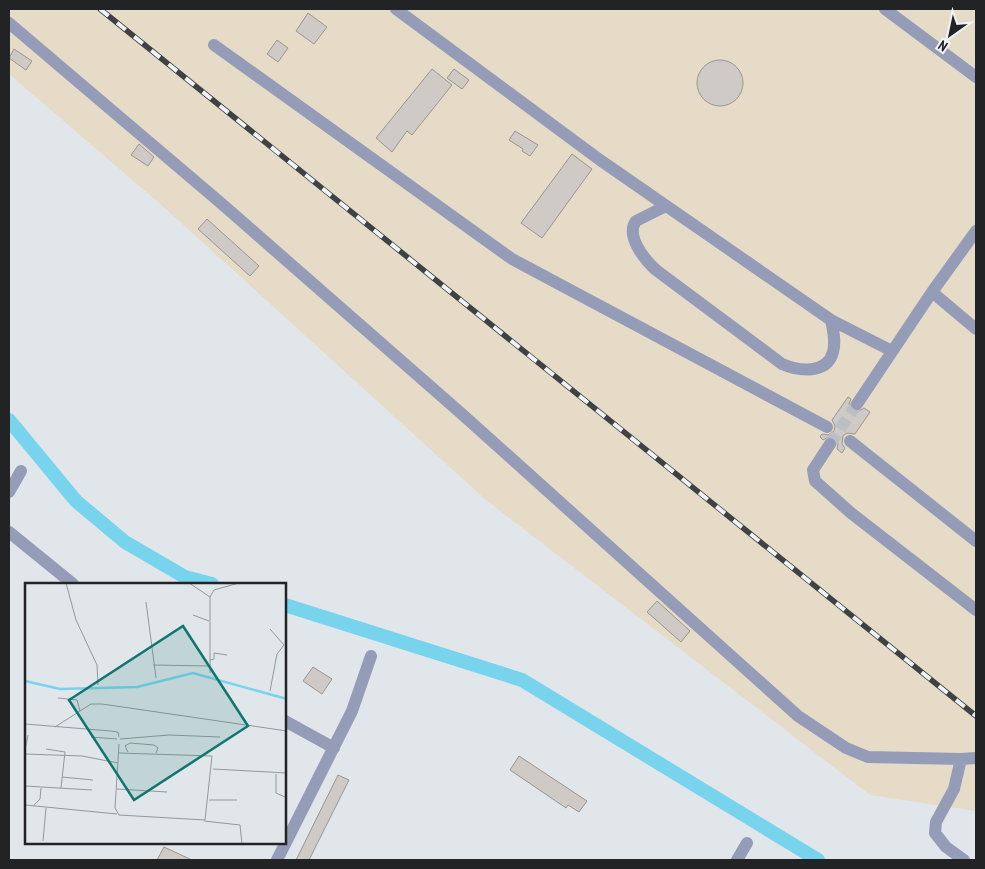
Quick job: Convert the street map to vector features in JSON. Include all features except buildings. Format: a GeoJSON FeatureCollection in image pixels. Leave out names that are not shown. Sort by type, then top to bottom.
{"type":"FeatureCollection","features":[{"type":"Feature","properties":{"kind":"street"},"geometry":{"type":"LineString","coordinates":[[396,9],[600,160],[831,320],[892,351]]}},
{"type":"Feature","properties":{"kind":"street"},"geometry":{"type":"LineString","coordinates":[[885,9],[976,77]]}},
{"type":"Feature","properties":{"kind":"street"},"geometry":{"type":"LineString","coordinates":[[9,23],[222,204],[441,395],[798,716],[846,748],[868,757],[976,758]]}},
{"type":"Feature","properties":{"kind":"street"},"geometry":{"type":"LineString","coordinates":[[214,44],[512,259],[827,427]]}},
{"type":"Feature","properties":{"kind":"street"},"geometry":{"type":"LineString","coordinates":[[666,206],[633,224],[633,235],[639,251],[645,260],[782,364],[805,370],[826,363],[833,354],[835,342],[831,320]]}},
{"type":"Feature","properties":{"kind":"street"},"geometry":{"type":"LineString","coordinates":[[857,404],[932,292],[976,231]]}},
{"type":"Feature","properties":{"kind":"street"},"geometry":{"type":"LineString","coordinates":[[932,292],[976,329]]}},
{"type":"Feature","properties":{"kind":"street"},"geometry":{"type":"LineString","coordinates":[[850,441],[976,541]]}},
{"type":"Feature","properties":{"kind":"street"},"geometry":{"type":"LineString","coordinates":[[830,444],[813,470],[816,481],[851,513],[976,610]]}},
{"type":"Feature","properties":{"kind":"street"},"geometry":{"type":"LineString","coordinates":[[9,492],[21,471]]}},
{"type":"Feature","properties":{"kind":"street"},"geometry":{"type":"LineString","coordinates":[[9,532],[72,583]]}},
{"type":"Feature","properties":{"kind":"street"},"geometry":{"type":"LineString","coordinates":[[286,842],[352,711],[372,656]]}},
{"type":"Feature","properties":{"kind":"street"},"geometry":{"type":"LineString","coordinates":[[286,722],[334,748]]}},
{"type":"Feature","properties":{"kind":"street"},"geometry":{"type":"LineString","coordinates":[[962,759],[954,789],[936,822],[935,833],[946,847],[964,860]]}},
{"type":"Feature","properties":{"kind":"street"},"geometry":{"type":"LineString","coordinates":[[737,860],[747,843]]}},
{"type":"Feature","properties":{"kind":"street"},"geometry":{"type":"LineString","coordinates":[[277,860],[285,844]]}},
{"type":"Feature","properties":{"kind":"shaded area"},"geometry":{"type":"Polygon","coordinates":[[[9,9],[976,9],[976,811],[870,795],[486,500],[166,209],[9,74],[9,9]]]}},
{"type":"Feature","properties":{"kind":"waterway"},"geometry":{"type":"LineString","coordinates":[[9,420],[76,501],[125,542],[185,577],[208,583]]}},
{"type":"Feature","properties":{"kind":"waterway"},"geometry":{"type":"LineString","coordinates":[[286,605],[522,680],[818,860]]}},
{"type":"Feature","properties":{"kind":"tunnel"},"geometry":{"type":"LineString","coordinates":[[830,444],[857,404]]}},
{"type":"Feature","properties":{"kind":"railway"},"geometry":{"type":"LineString","coordinates":[[100,9],[976,716]]}}]}
